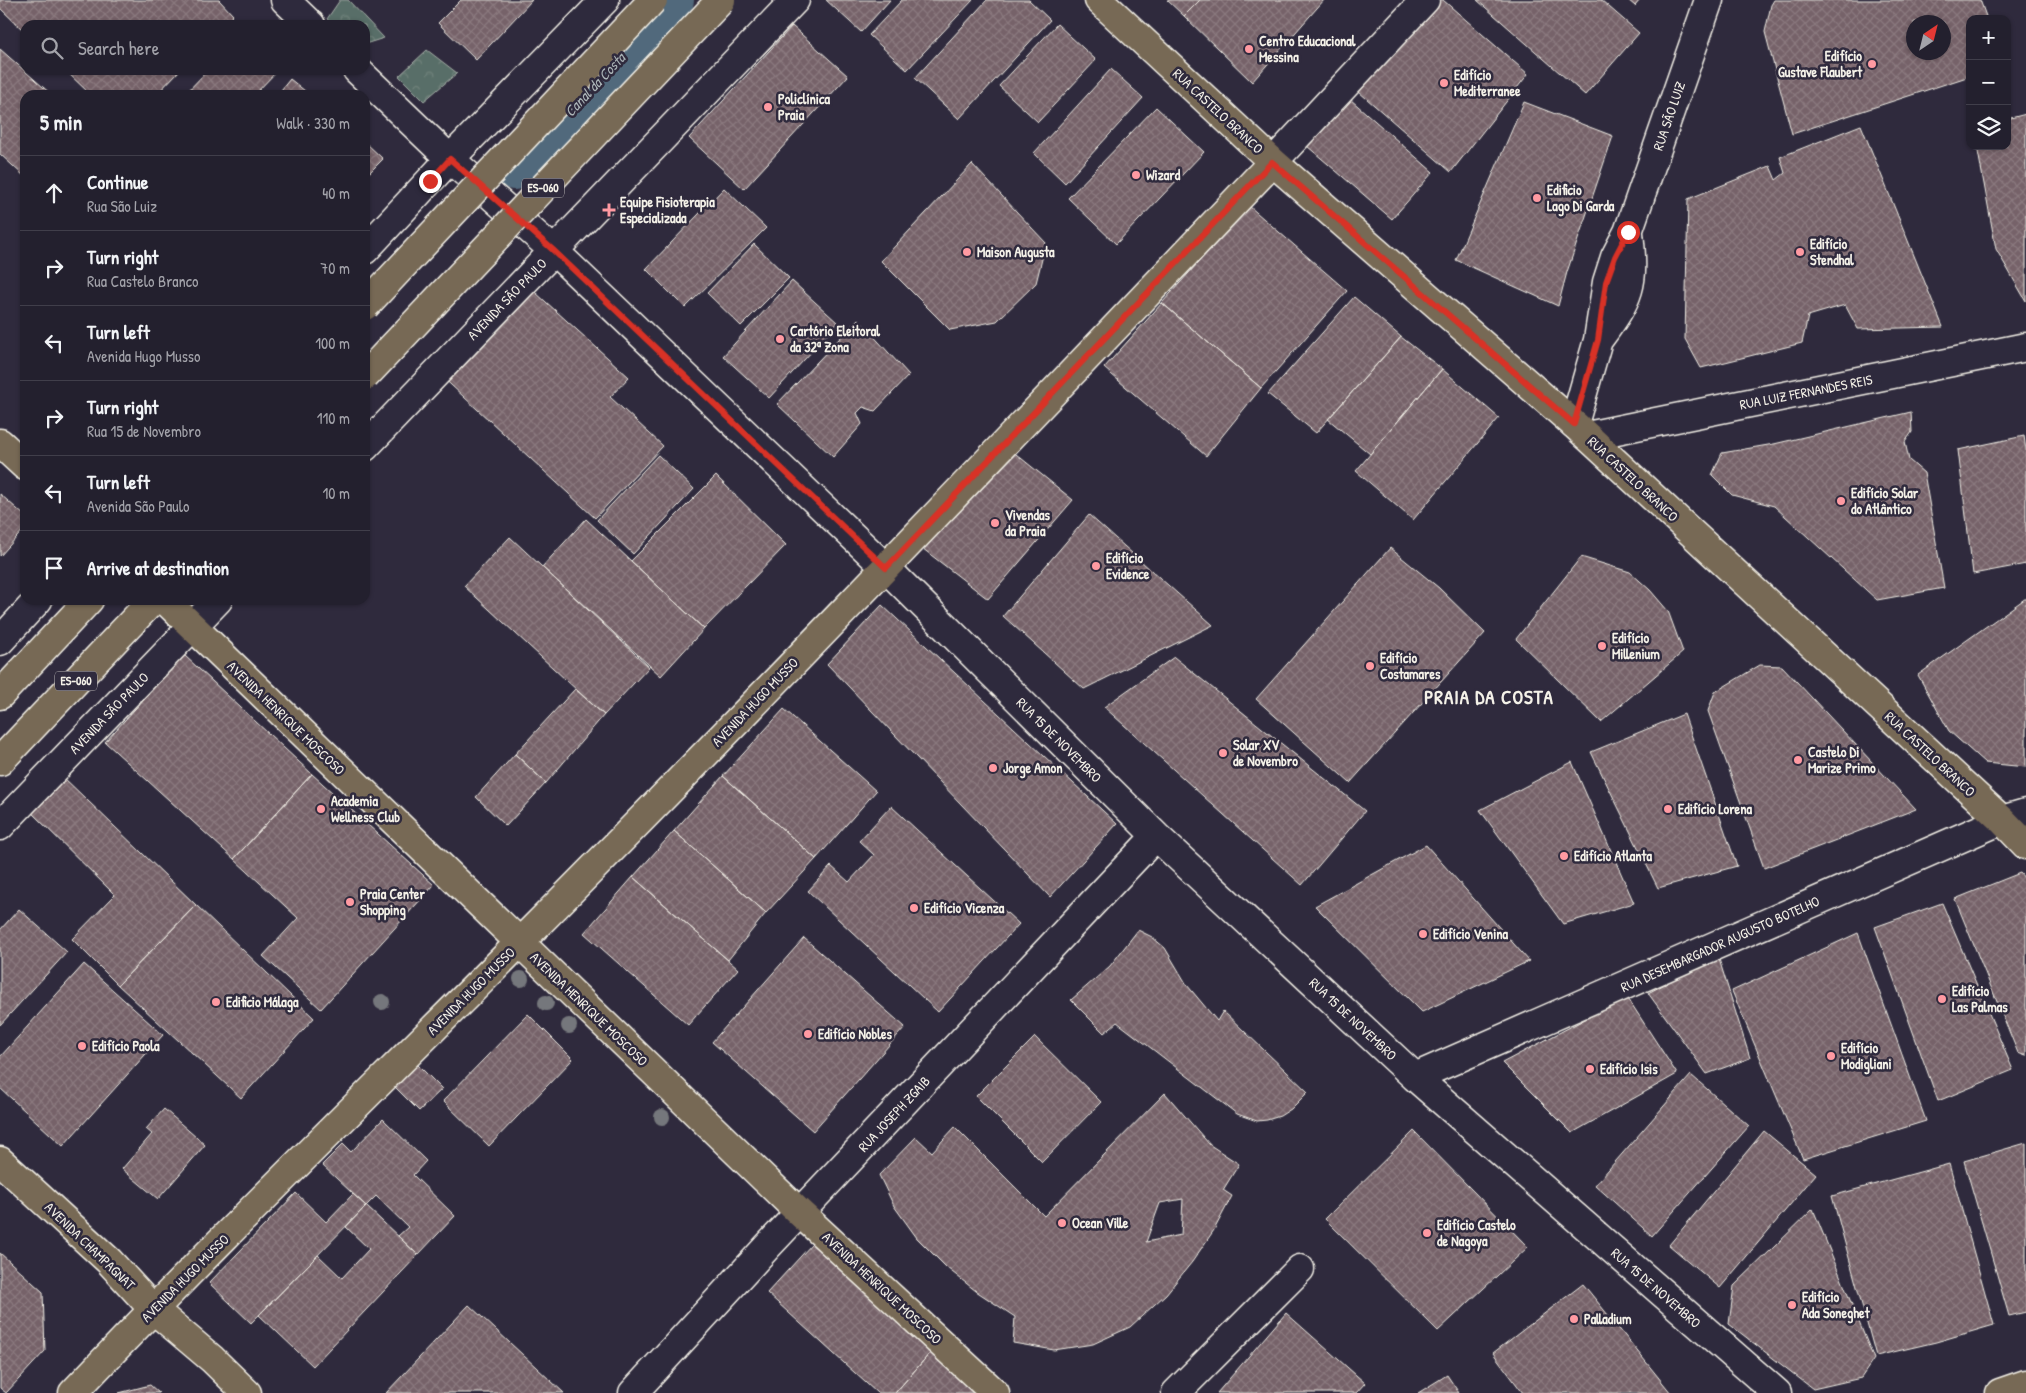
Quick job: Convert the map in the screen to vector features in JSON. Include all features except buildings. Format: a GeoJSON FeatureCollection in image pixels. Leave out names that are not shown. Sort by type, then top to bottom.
{"type":"FeatureCollection","features":[{"type":"Feature","properties":{"kind":"main road"},"geometry":{"type":"LineString","coordinates":[[370,301],[653,0]]}},
{"type":"Feature","properties":{"kind":"main road","name":"ES-060"},"geometry":{"type":"LineString","coordinates":[[370,371],[721,0]]}},
{"type":"Feature","properties":{"kind":"main road","name":"RUA CASTELO BRANCO"},"geometry":{"type":"LineString","coordinates":[[1099,0],[1272,162],[1581,430],[2014,816],[2026,845]]}},
{"type":"Feature","properties":{"kind":"main road","name":"AVENIDA HUGO MUSSO"},"geometry":{"type":"LineString","coordinates":[[73,1393],[153,1309],[521,942],[886,568],[1272,162]]}},
{"type":"Feature","properties":{"kind":"main road"},"geometry":{"type":"LineString","coordinates":[[0,443],[20,461]]}},
{"type":"Feature","properties":{"kind":"main road"},"geometry":{"type":"LineString","coordinates":[[0,695],[84,605]]}},
{"type":"Feature","properties":{"kind":"main road","name":"ES-060"},"geometry":{"type":"LineString","coordinates":[[0,761],[158,605]]}},
{"type":"Feature","properties":{"kind":"main road","name":"AVENIDA HENRIQUE MOSCOSO"},"geometry":{"type":"LineString","coordinates":[[166,605],[521,942],[800,1213],[995,1393]]}},
{"type":"Feature","properties":{"kind":"main road","name":"AVENIDA CHAMPAGNAT"},"geometry":{"type":"LineString","coordinates":[[0,1161],[109,1261],[153,1309],[212,1359],[247,1393]]}},
{"type":"Feature","properties":{"kind":"main road"},"geometry":{"type":"LineString","coordinates":[[2000,1393],[2026,1384]]}},
{"type":"Feature","properties":{"kind":"street"},"geometry":{"type":"LineString","coordinates":[[284,0],[305,20]]}},
{"type":"Feature","properties":{"kind":"street"},"geometry":{"type":"LineString","coordinates":[[370,245],[458,166],[605,0]]}},
{"type":"Feature","properties":{"kind":"street","name":"AVENIDA SÃO PAULO"},"geometry":{"type":"LineString","coordinates":[[370,442],[795,0]]}},
{"type":"Feature","properties":{"kind":"street","name":"AVENIDA HUGO MUSSO"},"geometry":{"type":"LineString","coordinates":[[1272,162],[1425,0]]}},
{"type":"Feature","properties":{"kind":"street","name":"RUA SÃO LUIZ"},"geometry":{"type":"LineString","coordinates":[[1581,430],[1598,340],[1606,282],[1615,257],[1628,232],[1709,0]]}},
{"type":"Feature","properties":{"kind":"street","name":"RUA 15 DE NOVEMBRO"},"geometry":{"type":"LineString","coordinates":[[362,75],[458,166],[553,250],[886,568],[1156,836],[1415,1077],[1777,1393]]}},
{"type":"Feature","properties":{"kind":"street","name":"RUA LUIZ FERNANDES REIS"},"geometry":{"type":"LineString","coordinates":[[1581,430],[2026,347]]}},
{"type":"Feature","properties":{"kind":"street"},"geometry":{"type":"LineString","coordinates":[[0,641],[33,605]]}},
{"type":"Feature","properties":{"kind":"street","name":"AVENIDA SÃO PAULO"},"geometry":{"type":"LineString","coordinates":[[0,826],[213,605]]}},
{"type":"Feature","properties":{"kind":"street","name":"RUA DESEMBARGADOR AUGUSTO BOTELHO"},"geometry":{"type":"LineString","coordinates":[[1415,1077],[2014,816]]}},
{"type":"Feature","properties":{"kind":"street","name":"RUA JOSEPH ZGAIB"},"geometry":{"type":"LineString","coordinates":[[633,1393],[767,1247],[1156,836]]}},
{"type":"Feature","properties":{"kind":"street"},"geometry":{"type":"LineString","coordinates":[[1176,1393],[1300,1269]]}},
{"type":"Feature","properties":{"kind":"green space"},"geometry":{"type":"Polygon","coordinates":[[[340,0],[348,0],[367,20],[328,20],[327,19],[340,0]]]}},
{"type":"Feature","properties":{"kind":"green space"},"geometry":{"type":"Polygon","coordinates":[[[370,23],[384,38],[370,42],[370,23]]]}},
{"type":"Feature","properties":{"kind":"green space"},"geometry":{"type":"Polygon","coordinates":[[[427,50],[457,73],[424,101],[399,76],[427,50]]]}},
{"type":"Feature","properties":{"kind":"waterway","name":"Canal da Costa"},"geometry":{"type":"LineString","coordinates":[[514,171],[675,0]]}},
{"type":"Feature","properties":{"kind":"place","name":"Centro Educacional Messina"},"geometry":{"type":"Point","coordinates":[1249,49]}},
{"type":"Feature","properties":{"kind":"place","name":"Edifício Gustave Flaubert"},"geometry":{"type":"Point","coordinates":[1872,64]}},
{"type":"Feature","properties":{"kind":"place","name":"Edifício Mediterranee"},"geometry":{"type":"Point","coordinates":[1444,83]}},
{"type":"Feature","properties":{"kind":"place","name":"Policlínica Praia"},"geometry":{"type":"Point","coordinates":[768,107]}},
{"type":"Feature","properties":{"kind":"place","name":"Wizard"},"geometry":{"type":"Point","coordinates":[1136,175]}},
{"type":"Feature","properties":{"kind":"place","name":"Edificio Lago Di Garda"},"geometry":{"type":"Point","coordinates":[1537,198]}},
{"type":"Feature","properties":{"kind":"place","name":"Equipe Fisioterapia Especializada"},"geometry":{"type":"Point","coordinates":[609,210]}},
{"type":"Feature","properties":{"kind":"place","name":"Maison Augusta"},"geometry":{"type":"Point","coordinates":[967,252]}},
{"type":"Feature","properties":{"kind":"place","name":"Edifício Stendhal"},"geometry":{"type":"Point","coordinates":[1800,252]}},
{"type":"Feature","properties":{"kind":"place","name":"Cartório Eleitoral da 32ª Zona"},"geometry":{"type":"Point","coordinates":[780,339]}},
{"type":"Feature","properties":{"kind":"place","name":"Edifício Solar do Atlântico"},"geometry":{"type":"Point","coordinates":[1841,501]}},
{"type":"Feature","properties":{"kind":"place","name":"Vivendas da Praia"},"geometry":{"type":"Point","coordinates":[995,523]}},
{"type":"Feature","properties":{"kind":"place","name":"Edifício Evidence"},"geometry":{"type":"Point","coordinates":[1096,566]}},
{"type":"Feature","properties":{"kind":"place","name":"Edifício Millenium"},"geometry":{"type":"Point","coordinates":[1602,646]}},
{"type":"Feature","properties":{"kind":"place","name":"Edifício Costamares"},"geometry":{"type":"Point","coordinates":[1370,666]}},
{"type":"Feature","properties":{"kind":"place","name":"Solar XV de Novembro"},"geometry":{"type":"Point","coordinates":[1223,753]}},
{"type":"Feature","properties":{"kind":"place","name":"Castelo Di Marize Primo"},"geometry":{"type":"Point","coordinates":[1798,760]}},
{"type":"Feature","properties":{"kind":"place","name":"Jorge Amon"},"geometry":{"type":"Point","coordinates":[993,768]}},
{"type":"Feature","properties":{"kind":"place","name":"Academia Wellness Club"},"geometry":{"type":"Point","coordinates":[321,809]}},
{"type":"Feature","properties":{"kind":"place","name":"Edifício Lorena"},"geometry":{"type":"Point","coordinates":[1668,809]}},
{"type":"Feature","properties":{"kind":"place","name":"Edifício Atlanta"},"geometry":{"type":"Point","coordinates":[1564,856]}},
{"type":"Feature","properties":{"kind":"place","name":"Praia Center Shopping"},"geometry":{"type":"Point","coordinates":[350,902]}},
{"type":"Feature","properties":{"kind":"place","name":"Edifício Vicenza"},"geometry":{"type":"Point","coordinates":[914,908]}},
{"type":"Feature","properties":{"kind":"place","name":"Edifício Venina"},"geometry":{"type":"Point","coordinates":[1423,934]}},
{"type":"Feature","properties":{"kind":"place","name":"Edifício Las Palmas"},"geometry":{"type":"Point","coordinates":[1942,999]}},
{"type":"Feature","properties":{"kind":"place","name":"Edificio Málaga"},"geometry":{"type":"Point","coordinates":[216,1002]}},
{"type":"Feature","properties":{"kind":"place","name":"Edifício Nobles"},"geometry":{"type":"Point","coordinates":[808,1034]}},
{"type":"Feature","properties":{"kind":"place","name":"Edifício Paola"},"geometry":{"type":"Point","coordinates":[82,1046]}},
{"type":"Feature","properties":{"kind":"place","name":"Edifício Modigliani"},"geometry":{"type":"Point","coordinates":[1831,1056]}},
{"type":"Feature","properties":{"kind":"place","name":"Edifício Isis"},"geometry":{"type":"Point","coordinates":[1590,1069]}},
{"type":"Feature","properties":{"kind":"place","name":"Ocean Ville"},"geometry":{"type":"Point","coordinates":[1062,1223]}},
{"type":"Feature","properties":{"kind":"place","name":"Edifício Castelo de Nagoya"},"geometry":{"type":"Point","coordinates":[1427,1233]}},
{"type":"Feature","properties":{"kind":"place","name":"Edifício Ada Soneghet"},"geometry":{"type":"Point","coordinates":[1792,1305]}},
{"type":"Feature","properties":{"kind":"place","name":"Palladium"},"geometry":{"type":"Point","coordinates":[1574,1319]}},
{"type":"Feature","properties":{"kind":"district","name":"PRAIA DA COSTA"},"geometry":{"type":"Point","coordinates":[1489,697]}},
{"type":"Feature","properties":{"kind":"route"},"geometry":{"type":"LineString","coordinates":[[430,181],[450,159],[553,250],[886,568],[1272,162],[1574,424],[1598,340],[1606,282],[1615,257],[1628,232]]}}]}
